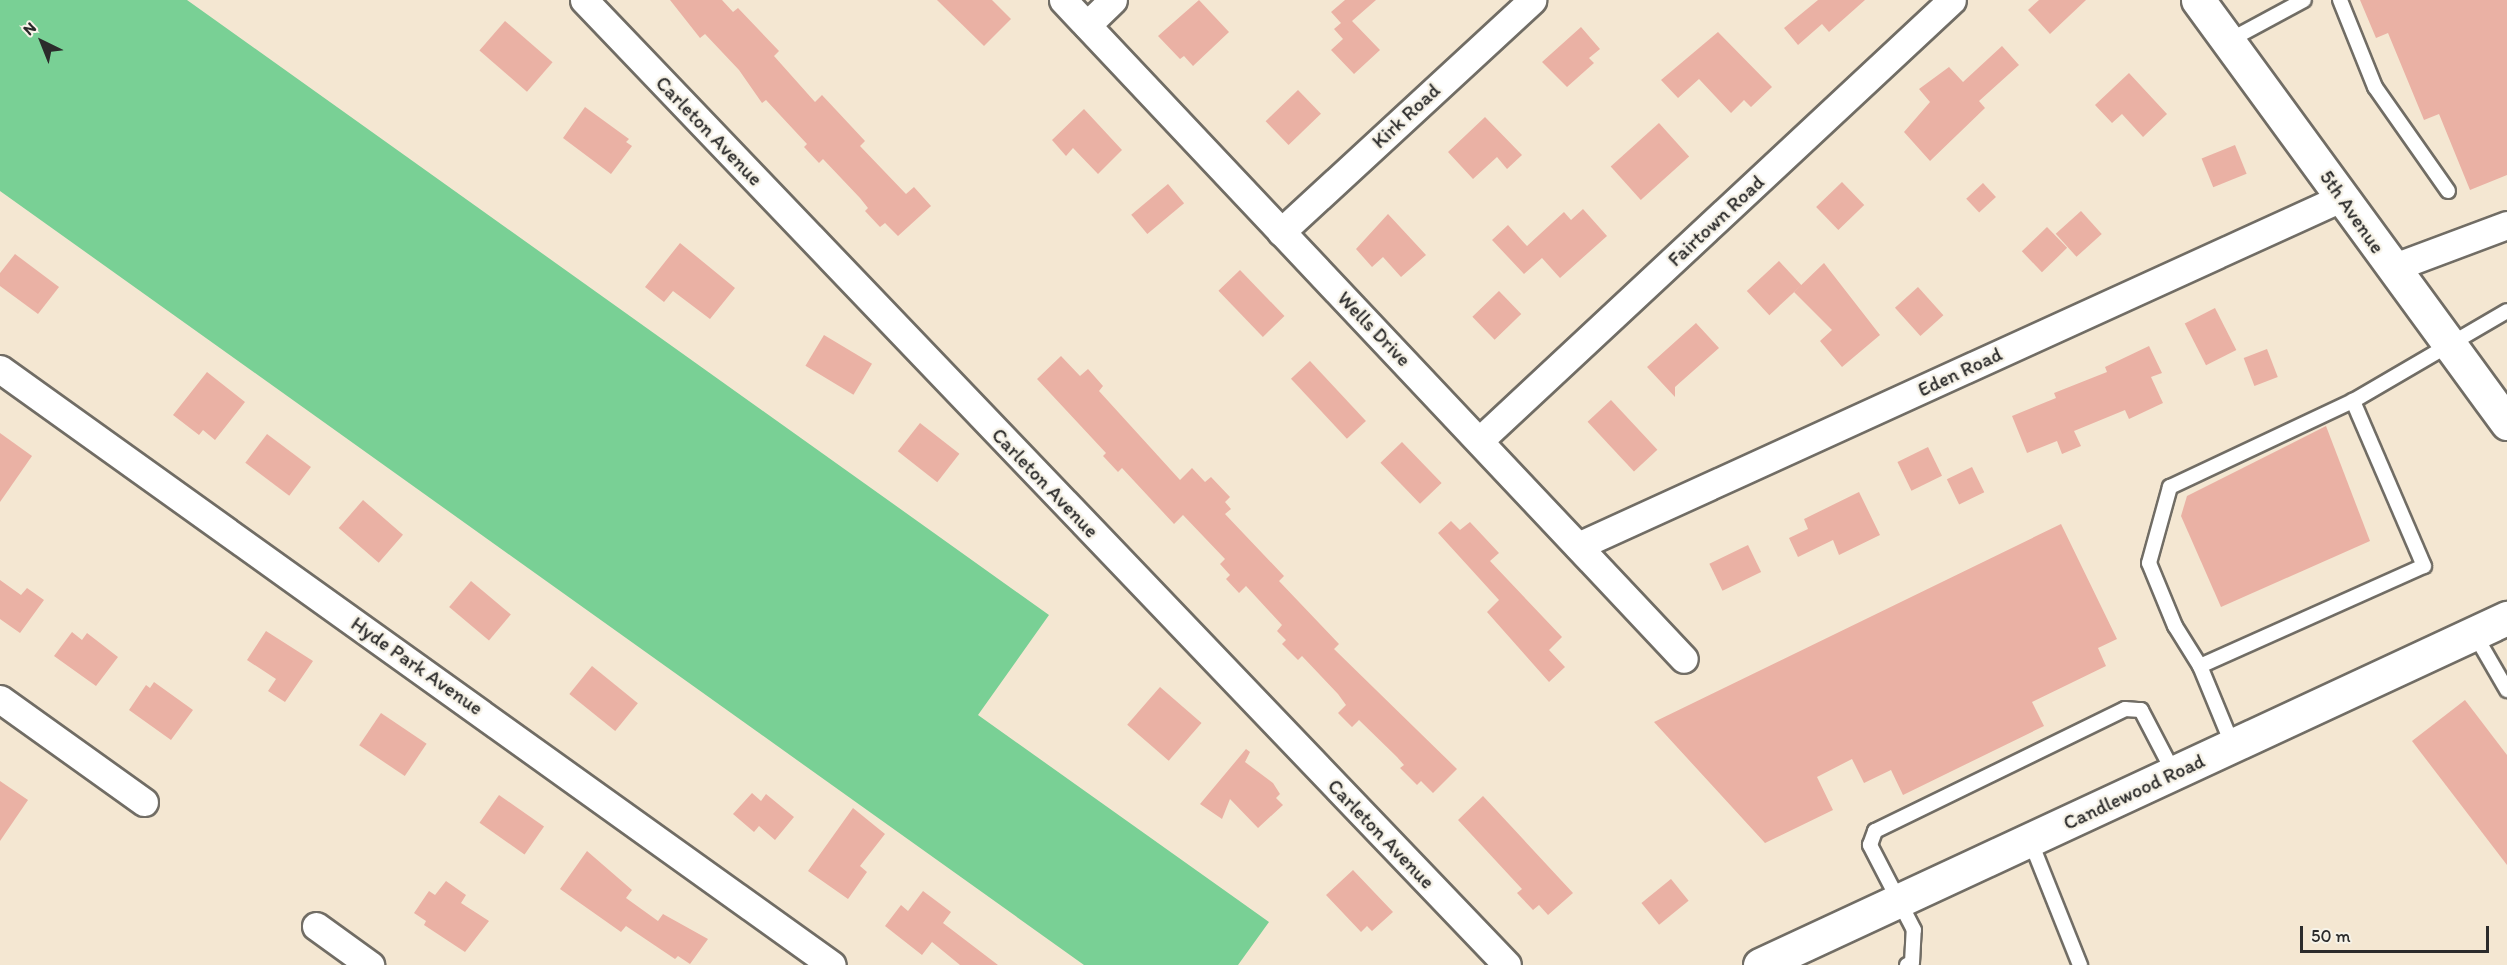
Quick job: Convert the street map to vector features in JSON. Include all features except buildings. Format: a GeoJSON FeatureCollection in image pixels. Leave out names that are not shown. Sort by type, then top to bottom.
{"type":"FeatureCollection","features":[{"type":"Feature","properties":{"kind":"street","name":"Carleton Avenue"},"geometry":{"type":"LineString","coordinates":[[584,0],[1507,965]]}},
{"type":"Feature","properties":{"kind":"street","name":"Wells Drive"},"geometry":{"type":"LineString","coordinates":[[1063,0],[1684,659]]}},
{"type":"Feature","properties":{"kind":"street"},"geometry":{"type":"LineString","coordinates":[[1087,25],[1113,0]]}},
{"type":"Feature","properties":{"kind":"street","name":"Kirk Road"},"geometry":{"type":"LineString","coordinates":[[1281,232],[1532,0]]}},
{"type":"Feature","properties":{"kind":"street","name":"Fairtown Road"},"geometry":{"type":"LineString","coordinates":[[1480,441],[1952,0]]}},
{"type":"Feature","properties":{"kind":"street","name":"5th Avenue"},"geometry":{"type":"LineString","coordinates":[[2198,0],[2507,423]]}},
{"type":"Feature","properties":{"kind":"street","name":"Eden Road"},"geometry":{"type":"LineString","coordinates":[[1578,546],[2343,197]]}},
{"type":"Feature","properties":{"kind":"street"},"geometry":{"type":"LineString","coordinates":[[2392,268],[2507,225]]}},
{"type":"Feature","properties":{"kind":"street","name":"Hyde Park Avenue"},"geometry":{"type":"LineString","coordinates":[[0,369],[832,965]]}},
{"type":"Feature","properties":{"kind":"street","name":"Candlewood Road"},"geometry":{"type":"LineString","coordinates":[[1760,965],[2507,618]]}},
{"type":"Feature","properties":{"kind":"street"},"geometry":{"type":"LineString","coordinates":[[0,699],[144,802]]}},
{"type":"Feature","properties":{"kind":"street"},"geometry":{"type":"LineString","coordinates":[[316,926],[370,965]]}},
{"type":"Feature","properties":{"kind":"lane"},"geometry":{"type":"LineString","coordinates":[[2228,41],[2304,0]]}},
{"type":"Feature","properties":{"kind":"lane"},"geometry":{"type":"LineString","coordinates":[[2340,0],[2375,87],[2448,191]]}},
{"type":"Feature","properties":{"kind":"lane"},"geometry":{"type":"LineString","coordinates":[[2233,746],[2200,666],[2175,626],[2149,562],[2170,487],[2353,401],[2448,343],[2507,311]]}},
{"type":"Feature","properties":{"kind":"lane"},"geometry":{"type":"LineString","coordinates":[[2200,666],[2424,566],[2353,401]]}},
{"type":"Feature","properties":{"kind":"lane"},"geometry":{"type":"LineString","coordinates":[[2474,633],[2507,690]]}},
{"type":"Feature","properties":{"kind":"lane"},"geometry":{"type":"LineString","coordinates":[[1907,965],[1912,963],[1914,930],[1870,845],[1875,831],[2125,709],[2141,710],[2174,773]]}},
{"type":"Feature","properties":{"kind":"lane"},"geometry":{"type":"LineString","coordinates":[[2030,840],[2080,965]]}},
{"type":"Feature","properties":{"kind":"green space"},"geometry":{"type":"Polygon","coordinates":[[[0,0],[187,0],[1049,615],[978,715],[1269,922],[1238,965],[1084,965],[0,191],[0,0]]]}}]}
